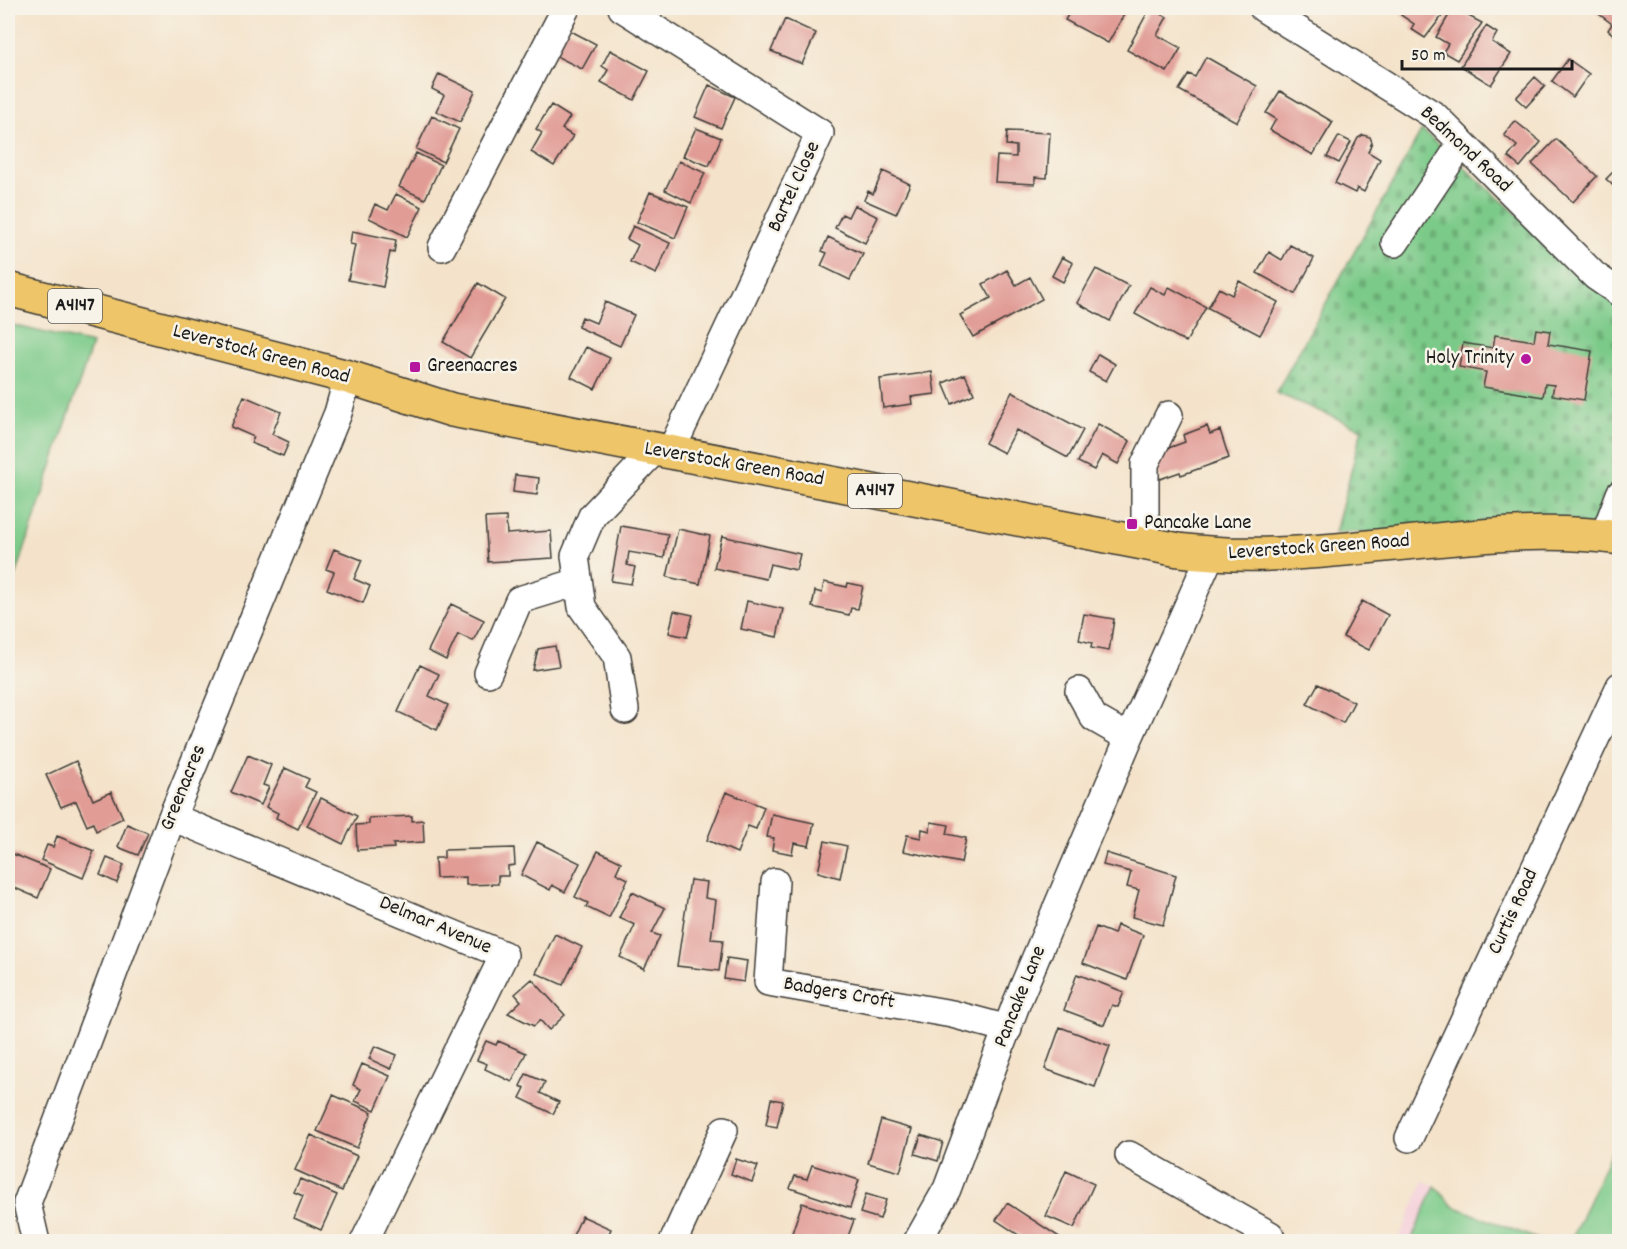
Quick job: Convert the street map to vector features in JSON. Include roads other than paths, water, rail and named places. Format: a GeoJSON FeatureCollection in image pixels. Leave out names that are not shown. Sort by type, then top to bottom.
{"type":"FeatureCollection","features":[{"type":"Feature","properties":{"kind":"main road","name":"Leverstock Green Road"},"geometry":{"type":"LineString","coordinates":[[8,289],[348,377],[452,410],[1145,544],[1211,554],[1271,555],[1527,535],[1612,537]]}},
{"type":"Feature","properties":{"kind":"street"},"geometry":{"type":"LineString","coordinates":[[442,247],[566,8]]}},
{"type":"Feature","properties":{"kind":"street","name":"Bartel Close"},"geometry":{"type":"LineString","coordinates":[[622,8],[820,133],[662,452]]}},
{"type":"Feature","properties":{"kind":"street","name":"Bedmond Road"},"geometry":{"type":"LineString","coordinates":[[1263,8],[1436,116],[1595,276],[1620,293]]}},
{"type":"Feature","properties":{"kind":"street"},"geometry":{"type":"LineString","coordinates":[[1395,243],[1462,143]]}},
{"type":"Feature","properties":{"kind":"street","name":"Greenacres"},"geometry":{"type":"LineString","coordinates":[[36,1242],[27,1203],[172,816],[338,413],[348,377]]}},
{"type":"Feature","properties":{"kind":"street"},"geometry":{"type":"LineString","coordinates":[[1145,544],[1145,464],[1169,415]]}},
{"type":"Feature","properties":{"kind":"street"},"geometry":{"type":"LineString","coordinates":[[625,710],[617,657],[582,607],[575,556],[592,516],[662,452]]}},
{"type":"Feature","properties":{"kind":"street"},"geometry":{"type":"LineString","coordinates":[[1612,537],[1620,494]]}},
{"type":"Feature","properties":{"kind":"street","name":"Pancake Lane"},"geometry":{"type":"LineString","coordinates":[[918,1242],[947,1189],[1008,1029],[1130,738],[1211,554]]}},
{"type":"Feature","properties":{"kind":"street"},"geometry":{"type":"LineString","coordinates":[[488,673],[519,600],[578,582]]}},
{"type":"Feature","properties":{"kind":"street","name":"Curtis Road"},"geometry":{"type":"LineString","coordinates":[[1409,1138],[1620,686]]}},
{"type":"Feature","properties":{"kind":"street"},"geometry":{"type":"LineString","coordinates":[[1079,691],[1094,718],[1130,738]]}},
{"type":"Feature","properties":{"kind":"street","name":"Delmar Avenue"},"geometry":{"type":"LineString","coordinates":[[172,816],[504,955],[364,1242]]}},
{"type":"Feature","properties":{"kind":"street","name":"Badgers Croft"},"geometry":{"type":"LineString","coordinates":[[776,882],[768,982],[952,1014],[1008,1029]]}},
{"type":"Feature","properties":{"kind":"street"},"geometry":{"type":"LineString","coordinates":[[673,1242],[724,1130]]}},
{"type":"Feature","properties":{"kind":"street"},"geometry":{"type":"LineString","coordinates":[[1129,1155],[1270,1235],[1267,1242]]}},
{"type":"Feature","properties":{"kind":"place","name":"Holy Trinity"},"geometry":{"type":"Point","coordinates":[1526,359]}},
{"type":"Feature","properties":{"kind":"place","name":"Greenacres"},"geometry":{"type":"Point","coordinates":[415,367]}},
{"type":"Feature","properties":{"kind":"place","name":"Pancake Lane"},"geometry":{"type":"Point","coordinates":[1132,524]}}]}
